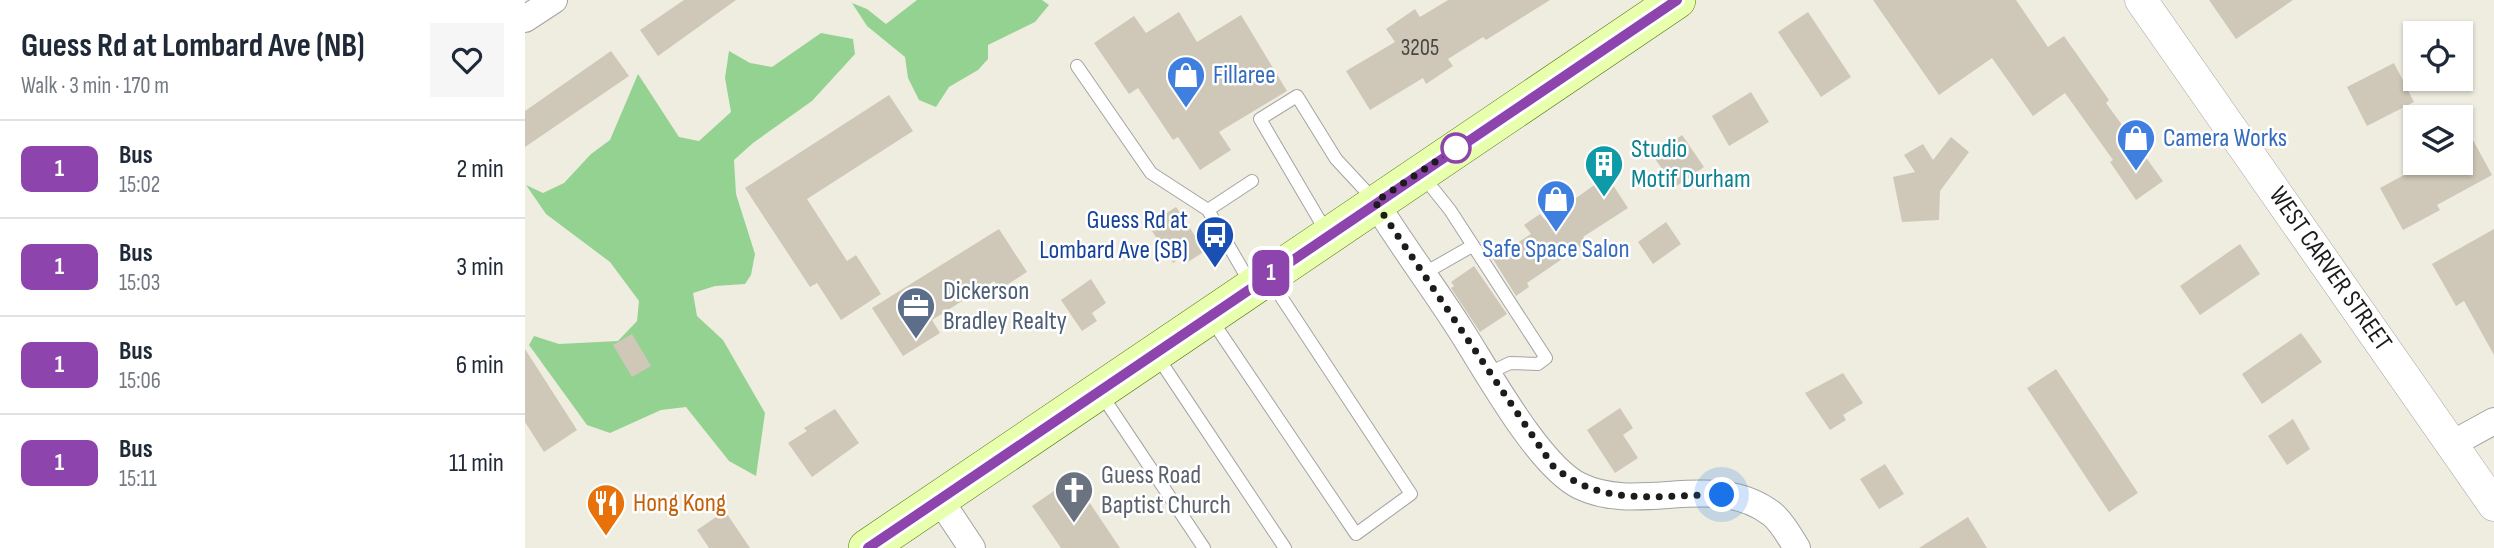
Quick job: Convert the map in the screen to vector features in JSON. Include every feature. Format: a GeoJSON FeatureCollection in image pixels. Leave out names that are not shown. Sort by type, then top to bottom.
{"type":"FeatureCollection","features":[{"type":"Feature","properties":{"kind":"main road"},"geometry":{"type":"LineString","coordinates":[[867,548],[1677,0]]}},
{"type":"Feature","properties":{"kind":"street"},"geometry":{"type":"LineString","coordinates":[[525,19],[554,0]]}},
{"type":"Feature","properties":{"kind":"street","name":"WEST CARVER STREET"},"geometry":{"type":"LineString","coordinates":[[2141,0],[2494,505]]}},
{"type":"Feature","properties":{"kind":"street"},"geometry":{"type":"LineString","coordinates":[[1375,202],[1553,466],[1580,486],[1613,495],[1722,495],[1743,498],[1774,515],[1797,548]]}},
{"type":"Feature","properties":{"kind":"street"},"geometry":{"type":"LineString","coordinates":[[2452,444],[2494,421]]}},
{"type":"Feature","properties":{"kind":"street"},"geometry":{"type":"LineString","coordinates":[[940,500],[972,548]]}},
{"type":"Feature","properties":{"kind":"lane"},"geometry":{"type":"LineString","coordinates":[[1077,66],[1151,173],[1207,210],[1411,494],[1356,534],[1209,316]]}},
{"type":"Feature","properties":{"kind":"lane"},"geometry":{"type":"LineString","coordinates":[[1328,234],[1260,119],[1297,96],[1336,159],[1375,202]]}},
{"type":"Feature","properties":{"kind":"lane"},"geometry":{"type":"LineString","coordinates":[[1420,172],[1450,210],[1535,336],[1546,358],[1538,364],[1510,363],[1489,373]]}},
{"type":"Feature","properties":{"kind":"lane"},"geometry":{"type":"LineString","coordinates":[[1207,210],[1252,181]]}},
{"type":"Feature","properties":{"kind":"lane"},"geometry":{"type":"LineString","coordinates":[[1423,274],[1472,246]]}},
{"type":"Feature","properties":{"kind":"lane"},"geometry":{"type":"LineString","coordinates":[[1155,353],[1285,548]]}},
{"type":"Feature","properties":{"kind":"lane"},"geometry":{"type":"LineString","coordinates":[[1099,391],[1204,548]]}},
{"type":"Feature","properties":{"kind":"green space"},"geometry":{"type":"Polygon","coordinates":[[[917,0],[1042,0],[1049,5],[1035,22],[988,45],[988,59],[978,70],[949,87],[936,107],[919,100],[908,78],[905,57],[867,26],[852,3],[867,9],[886,24],[917,0]]]}},
{"type":"Feature","properties":{"kind":"green space"},"geometry":{"type":"Polygon","coordinates":[[[821,33],[853,39],[855,54],[812,101],[734,160],[736,194],[755,254],[751,275],[745,284],[715,286],[693,293],[697,316],[723,340],[765,413],[756,476],[729,461],[686,407],[661,410],[610,433],[587,425],[529,345],[534,336],[559,344],[618,341],[637,321],[639,301],[610,262],[546,214],[526,185],[543,193],[564,183],[591,154],[610,140],[638,74],[679,137],[699,141],[731,112],[725,78],[729,51],[750,63],[772,67],[821,33]]]}},
{"type":"Feature","properties":{"kind":"building"},"geometry":{"type":"Polygon","coordinates":[[[684,0],[736,0],[658,56],[640,30],[684,0]]]}},
{"type":"Feature","properties":{"kind":"building"},"geometry":{"type":"Polygon","coordinates":[[[1448,0],[1550,0],[1486,40],[1483,37],[1448,59],[1453,66],[1426,84],[1423,78],[1370,110],[1346,71],[1395,42],[1386,29],[1415,9],[1420,17],[1448,0]]]}},
{"type":"Feature","properties":{"kind":"building"},"geometry":{"type":"Polygon","coordinates":[[[1873,0],[2016,0],[2048,47],[2064,36],[2109,100],[2106,103],[2163,181],[2136,200],[2110,162],[2113,160],[2065,93],[2033,116],[1992,58],[1939,95],[1873,0]]]}},
{"type":"Feature","properties":{"kind":"building"},"geometry":{"type":"Polygon","coordinates":[[[2209,0],[2293,0],[2236,39],[2209,0]]]}},
{"type":"Feature","properties":{"kind":"building"},"geometry":{"type":"Polygon","coordinates":[[[1179,12],[1197,42],[1241,15],[1287,91],[1219,132],[1231,150],[1200,170],[1178,137],[1173,140],[1138,88],[1129,94],[1094,43],[1134,16],[1146,33],[1179,12]]]}},
{"type":"Feature","properties":{"kind":"building"},"geometry":{"type":"Polygon","coordinates":[[[1808,12],[1851,77],[1821,97],[1778,32],[1808,12]]]}},
{"type":"Feature","properties":{"kind":"building"},"geometry":{"type":"Polygon","coordinates":[[[611,51],[629,76],[525,147],[525,111],[611,51]]]}},
{"type":"Feature","properties":{"kind":"building"},"geometry":{"type":"Polygon","coordinates":[[[2394,63],[2403,81],[2403,91],[2408,91],[2414,102],[2403,105],[2403,108],[2367,126],[2347,87],[2394,63]]]}},
{"type":"Feature","properties":{"kind":"building"},"geometry":{"type":"Polygon","coordinates":[[[1751,92],[1769,122],[1729,146],[1712,116],[1751,92]]]}},
{"type":"Feature","properties":{"kind":"building"},"geometry":{"type":"Polygon","coordinates":[[[889,95],[913,131],[807,199],[847,261],[856,255],[881,294],[841,320],[817,283],[810,287],[745,188],[889,95]]]}},
{"type":"Feature","properties":{"kind":"building"},"geometry":{"type":"Polygon","coordinates":[[[1682,135],[1704,167],[1675,187],[1653,156],[1682,135]]]}},
{"type":"Feature","properties":{"kind":"building"},"geometry":{"type":"Polygon","coordinates":[[[1951,137],[1969,152],[1940,191],[1939,220],[1902,222],[1893,177],[1915,172],[1904,155],[1923,144],[1933,160],[1951,137]]]}},
{"type":"Feature","properties":{"kind":"building"},"geometry":{"type":"Polygon","coordinates":[[[2473,140],[2492,175],[2437,205],[2440,210],[2403,230],[2380,188],[2404,175],[2473,175],[2473,140]]]}},
{"type":"Feature","properties":{"kind":"building"},"geometry":{"type":"Polygon","coordinates":[[[1607,176],[1628,208],[1583,237],[1587,242],[1527,283],[1529,287],[1516,296],[1493,259],[1531,234],[1524,225],[1540,214],[1545,220],[1607,176]]]}},
{"type":"Feature","properties":{"kind":"building"},"geometry":{"type":"Polygon","coordinates":[[[1176,207],[1205,251],[1188,262],[1184,255],[1173,263],[1148,225],[1176,207]]]}},
{"type":"Feature","properties":{"kind":"building"},"geometry":{"type":"Polygon","coordinates":[[[1666,222],[1681,244],[1653,264],[1638,242],[1666,222]]]}},
{"type":"Feature","properties":{"kind":"building"},"geometry":{"type":"Polygon","coordinates":[[[999,229],[1027,272],[999,290],[994,281],[932,320],[940,333],[903,356],[872,308],[999,229]]]}},
{"type":"Feature","properties":{"kind":"building"},"geometry":{"type":"Polygon","coordinates":[[[2494,229],[2494,355],[2464,301],[2456,306],[2432,264],[2494,229]]]}},
{"type":"Feature","properties":{"kind":"building"},"geometry":{"type":"Polygon","coordinates":[[[2240,244],[2260,274],[2200,315],[2180,286],[2240,244]]]}},
{"type":"Feature","properties":{"kind":"building"},"geometry":{"type":"Polygon","coordinates":[[[1474,266],[1507,314],[1480,332],[1451,288],[1454,286],[1451,282],[1474,266]]]}},
{"type":"Feature","properties":{"kind":"building"},"geometry":{"type":"Polygon","coordinates":[[[1091,279],[1106,303],[1092,313],[1097,321],[1082,331],[1061,300],[1091,279]]]}},
{"type":"Feature","properties":{"kind":"building"},"geometry":{"type":"Polygon","coordinates":[[[2301,333],[2322,362],[2262,404],[2242,374],[2301,333]]]}},
{"type":"Feature","properties":{"kind":"building"},"geometry":{"type":"Polygon","coordinates":[[[632,334],[651,366],[632,377],[613,345],[632,334]]]}},
{"type":"Feature","properties":{"kind":"building"},"geometry":{"type":"Polygon","coordinates":[[[525,349],[577,430],[544,452],[525,422],[525,349]]]}},
{"type":"Feature","properties":{"kind":"building"},"geometry":{"type":"Polygon","coordinates":[[[2056,369],[2138,493],[2109,512],[2027,388],[2056,369]]]}},
{"type":"Feature","properties":{"kind":"building"},"geometry":{"type":"Polygon","coordinates":[[[1843,373],[1863,403],[1843,415],[1846,420],[1830,430],[1805,393],[1843,373]]]}},
{"type":"Feature","properties":{"kind":"building"},"geometry":{"type":"Polygon","coordinates":[[[1620,408],[1633,428],[1623,435],[1638,458],[1615,473],[1587,430],[1620,408]]]}},
{"type":"Feature","properties":{"kind":"building"},"geometry":{"type":"Polygon","coordinates":[[[835,409],[859,443],[812,477],[788,443],[807,431],[804,428],[835,409]]]}},
{"type":"Feature","properties":{"kind":"building"},"geometry":{"type":"Polygon","coordinates":[[[2293,419],[2310,449],[2287,465],[2268,436],[2293,419]]]}},
{"type":"Feature","properties":{"kind":"building"},"geometry":{"type":"Polygon","coordinates":[[[1885,464],[1904,494],[1879,509],[1860,479],[1885,464]]]}},
{"type":"Feature","properties":{"kind":"building","name":"Guess Road Baptist Church"},"geometry":{"type":"Polygon","coordinates":[[[1073,478],[1120,548],[1061,548],[1032,506],[1073,478]]]}},
{"type":"Feature","properties":{"kind":"building"},"geometry":{"type":"Polygon","coordinates":[[[725,511],[750,548],[709,548],[697,530],[725,511]]]}},
{"type":"Feature","properties":{"kind":"building"},"geometry":{"type":"Polygon","coordinates":[[[1968,517],[1987,548],[1919,548],[1968,517]]]}},
{"type":"Feature","properties":{"kind":"bus line","name":"1"},"geometry":{"type":"LineString","coordinates":[[868,548],[1375,202],[1677,0]]}},
{"type":"Feature","properties":{"kind":"place","name":"Fillaree"},"geometry":{"type":"Point","coordinates":[1186,109]}},
{"type":"Feature","properties":{"kind":"place","name":"Camera Works"},"geometry":{"type":"Point","coordinates":[2136,172]}},
{"type":"Feature","properties":{"kind":"place","name":"Studio Motif Durham"},"geometry":{"type":"Point","coordinates":[1604,198]}},
{"type":"Feature","properties":{"kind":"place","name":"Safe Space Salon"},"geometry":{"type":"Point","coordinates":[1556,233]}},
{"type":"Feature","properties":{"kind":"place","name":"Guess Rd at Lombard Ave (SB)"},"geometry":{"type":"Point","coordinates":[1215,269]}},
{"type":"Feature","properties":{"kind":"place","name":"Dickerson Bradley Realty"},"geometry":{"type":"Point","coordinates":[916,340]}},
{"type":"Feature","properties":{"kind":"place","name":"Guess Road Baptist Church"},"geometry":{"type":"Point","coordinates":[1074,524]}},
{"type":"Feature","properties":{"kind":"place","name":"Hong Kong"},"geometry":{"type":"Point","coordinates":[606,537]}},
{"type":"Feature","properties":{"kind":"route"},"geometry":{"type":"LineString","coordinates":[[1456,148],[1375,202],[1553,466],[1580,486],[1613,495],[1722,495]]}}]}
